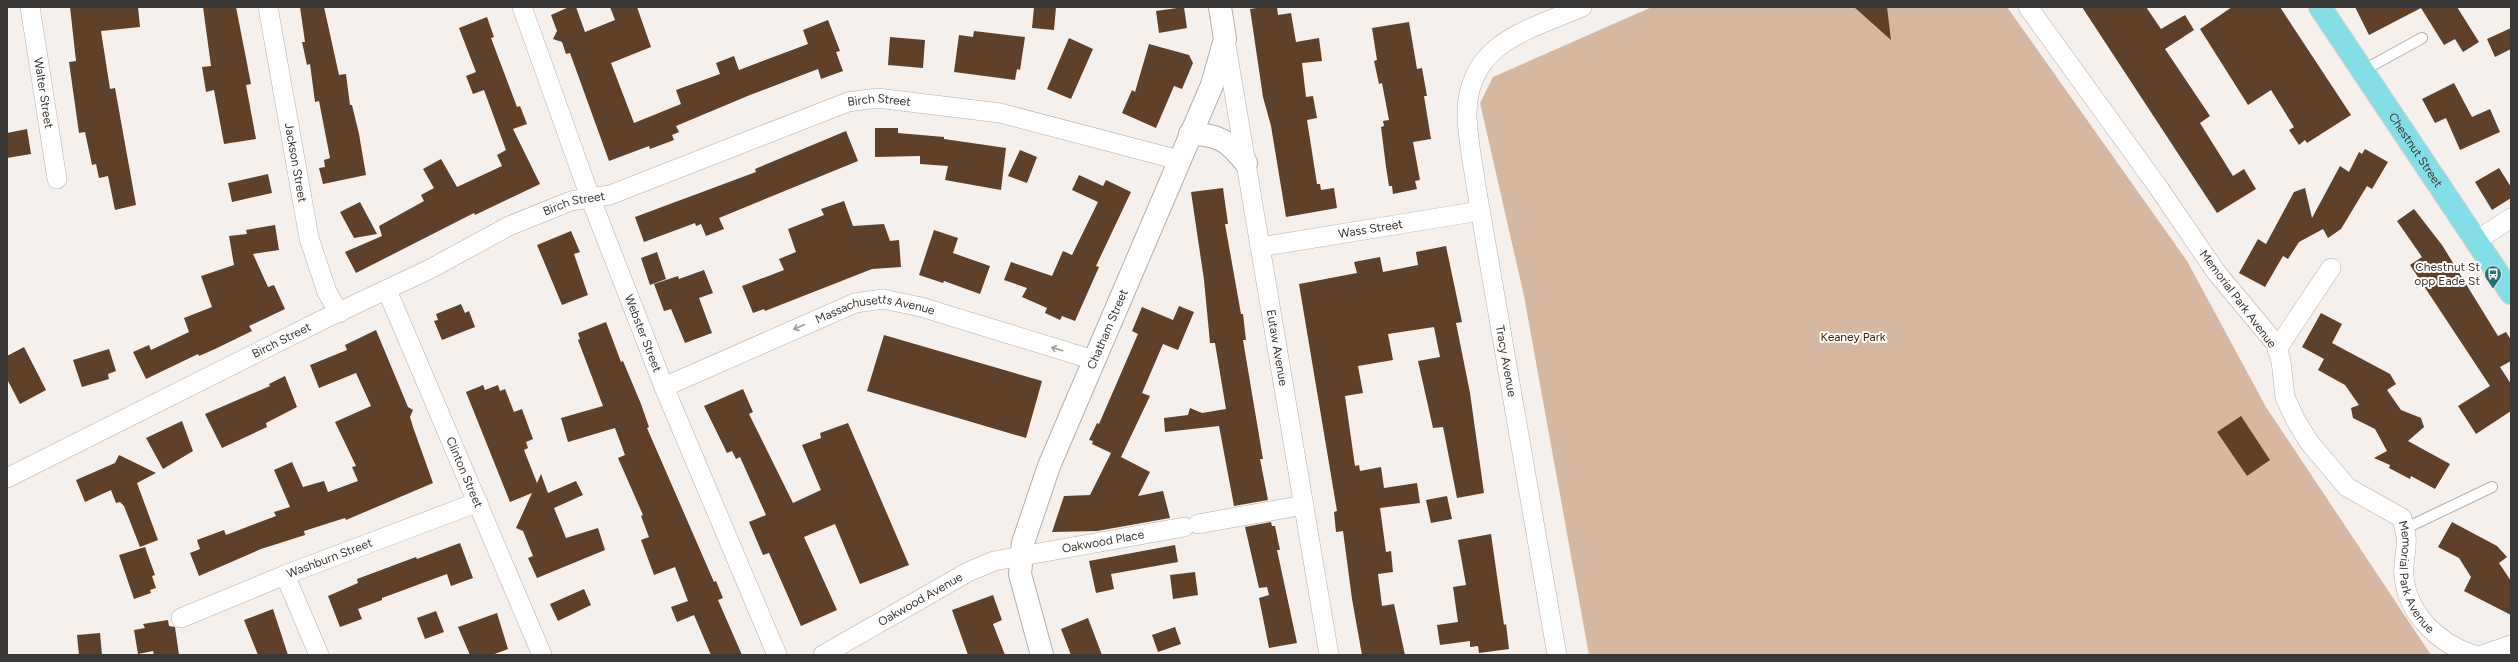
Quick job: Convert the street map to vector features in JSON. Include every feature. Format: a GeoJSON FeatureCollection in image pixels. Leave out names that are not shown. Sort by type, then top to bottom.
{"type":"FeatureCollection","features":[{"type":"Feature","properties":{"kind":"main road","name":"Chatham Street"},"geometry":{"type":"LineString","coordinates":[[1042,655],[1020,574],[1023,543],[1049,466],[1212,85],[1225,39],[1220,7]]}},
{"type":"Feature","properties":{"kind":"main road","name":"Chestnut Street"},"geometry":{"type":"LineString","coordinates":[[2320,7],[2511,293]]}},
{"type":"Feature","properties":{"kind":"main road"},"geometry":{"type":"LineString","coordinates":[[1190,134],[1209,134],[1230,144],[1246,163]]}},
{"type":"Feature","properties":{"kind":"street","name":"Walter Street"},"geometry":{"type":"LineString","coordinates":[[30,7],[57,179]]}},
{"type":"Feature","properties":{"kind":"street","name":"Jackson Street"},"geometry":{"type":"LineString","coordinates":[[268,7],[308,238],[327,292],[339,313]]}},
{"type":"Feature","properties":{"kind":"street","name":"Webster Street"},"geometry":{"type":"LineString","coordinates":[[522,7],[590,197],[664,386],[777,655]]}},
{"type":"Feature","properties":{"kind":"street","name":"Memorial Park Avenue"},"geometry":{"type":"LineString","coordinates":[[2028,7],[2158,187],[2216,272],[2276,344],[2281,361],[2285,397],[2295,419],[2309,442],[2347,487],[2402,518],[2406,537],[2404,576],[2409,597],[2417,616],[2430,629],[2465,652],[2474,655]]}},
{"type":"Feature","properties":{"kind":"street","name":"Tracy Avenue"},"geometry":{"type":"LineString","coordinates":[[1557,655],[1480,211],[1467,115],[1468,94],[1478,68],[1499,44],[1573,9]]}},
{"type":"Feature","properties":{"kind":"street","name":"Eutaw Avenue"},"geometry":{"type":"LineString","coordinates":[[1225,39],[1329,655]]}},
{"type":"Feature","properties":{"kind":"street","name":"Birch Street"},"geometry":{"type":"LineString","coordinates":[[7,478],[322,320],[387,290],[509,226],[571,201],[610,195],[848,102],[877,98],[1000,113],[1179,160]]}},
{"type":"Feature","properties":{"kind":"street","name":"Wass Street"},"geometry":{"type":"LineString","coordinates":[[1260,247],[1480,211]]}},
{"type":"Feature","properties":{"kind":"street"},"geometry":{"type":"LineString","coordinates":[[2476,241],[2511,218]]}},
{"type":"Feature","properties":{"kind":"street"},"geometry":{"type":"LineString","coordinates":[[2277,350],[2331,268]]}},
{"type":"Feature","properties":{"kind":"street","name":"Clinton Street"},"geometry":{"type":"LineString","coordinates":[[387,290],[542,655]]}},
{"type":"Feature","properties":{"kind":"street","name":"Massachusetts Avenue"},"geometry":{"type":"LineString","coordinates":[[664,386],[855,303],[883,299],[921,307],[1094,360]]}},
{"type":"Feature","properties":{"kind":"street","name":"Washburn Street"},"geometry":{"type":"LineString","coordinates":[[181,618],[285,576],[478,502]]}},
{"type":"Feature","properties":{"kind":"street","name":"Oakwood Place"},"geometry":{"type":"LineString","coordinates":[[1022,556],[1304,505]]}},
{"type":"Feature","properties":{"kind":"street","name":"Oakwood Avenue"},"geometry":{"type":"LineString","coordinates":[[823,655],[968,572],[994,562],[1022,556]]}},
{"type":"Feature","properties":{"kind":"street"},"geometry":{"type":"LineString","coordinates":[[285,576],[319,655]]}},
{"type":"Feature","properties":{"kind":"street"},"geometry":{"type":"LineString","coordinates":[[2482,655],[2511,645]]}},
{"type":"Feature","properties":{"kind":"lane"},"geometry":{"type":"LineString","coordinates":[[2362,71],[2422,38]]}},
{"type":"Feature","properties":{"kind":"lane"},"geometry":{"type":"LineString","coordinates":[[2404,528],[2492,487]]}},
{"type":"Feature","properties":{"kind":"green space","name":"Keaney Park"},"geometry":{"type":"Polygon","coordinates":[[[1652,7],[2007,7],[2187,261],[2266,407],[2431,655],[1589,655],[1524,296],[1480,103],[1493,77],[1652,7]]]}},
{"type":"Feature","properties":{"kind":"building"},"geometry":{"type":"Polygon","coordinates":[[[70,7],[138,7],[140,27],[101,31],[110,89],[115,88],[136,205],[115,210],[108,176],[99,178],[96,164],[92,165],[85,132],[79,133],[69,62],[76,61],[70,7]]]}},
{"type":"Feature","properties":{"kind":"building"},"geometry":{"type":"Polygon","coordinates":[[[203,7],[236,7],[251,84],[246,85],[256,139],[224,144],[214,90],[206,92],[202,67],[211,66],[203,7]]]}},
{"type":"Feature","properties":{"kind":"building"},"geometry":{"type":"Polygon","coordinates":[[[300,7],[324,7],[339,75],[346,74],[350,105],[352,105],[359,134],[366,175],[323,184],[319,168],[325,167],[324,160],[330,158],[319,101],[315,102],[310,64],[307,65],[302,42],[305,42],[300,7]]]}},
{"type":"Feature","properties":{"kind":"building"},"geometry":{"type":"Polygon","coordinates":[[[569,7],[576,7],[585,32],[615,20],[610,7],[637,7],[651,47],[611,63],[634,123],[681,104],[676,90],[720,74],[716,63],[734,56],[739,70],[808,44],[803,30],[828,20],[840,51],[836,52],[843,71],[821,79],[818,69],[750,95],[676,126],[679,132],[672,135],[674,140],[650,149],[649,146],[609,161],[570,53],[566,54],[562,42],[553,39],[557,31],[551,15],[569,7]]]}},
{"type":"Feature","properties":{"kind":"building"},"geometry":{"type":"Polygon","coordinates":[[[1034,7],[1056,7],[1054,30],[1032,28],[1034,7]]]}},
{"type":"Feature","properties":{"kind":"building"},"geometry":{"type":"Polygon","coordinates":[[[1184,7],[1187,28],[1159,33],[1156,11],[1184,7]]]}},
{"type":"Feature","properties":{"kind":"building"},"geometry":{"type":"Polygon","coordinates":[[[1277,7],[1278,15],[1291,13],[1296,42],[1319,38],[1322,61],[1302,63],[1306,97],[1313,96],[1317,118],[1307,120],[1317,184],[1320,184],[1321,190],[1334,188],[1337,208],[1286,217],[1271,126],[1263,97],[1250,9],[1277,7]]]}},
{"type":"Feature","properties":{"kind":"building"},"geometry":{"type":"Polygon","coordinates":[[[1854,7],[1887,7],[1891,40],[1854,7]]]}},
{"type":"Feature","properties":{"kind":"building"},"geometry":{"type":"Polygon","coordinates":[[[2082,7],[2146,7],[2161,29],[2185,15],[2194,30],[2165,49],[2210,116],[2200,123],[2233,176],[2244,169],[2256,189],[2217,213],[2082,7]]]}},
{"type":"Feature","properties":{"kind":"building"},"geometry":{"type":"Polygon","coordinates":[[[2232,7],[2280,7],[2351,115],[2307,143],[2305,140],[2299,145],[2289,130],[2294,127],[2271,90],[2248,105],[2200,29],[2232,7]]]}},
{"type":"Feature","properties":{"kind":"building"},"geometry":{"type":"Polygon","coordinates":[[[2355,7],[2457,7],[2479,42],[2463,52],[2455,39],[2444,45],[2421,8],[2369,35],[2355,7]]]}},
{"type":"Feature","properties":{"kind":"building"},"geometry":{"type":"Polygon","coordinates":[[[487,17],[494,37],[491,38],[517,107],[520,106],[527,124],[513,129],[540,184],[475,215],[474,213],[356,273],[345,252],[382,236],[379,226],[424,201],[421,195],[434,188],[423,169],[441,159],[457,187],[502,166],[497,155],[506,150],[484,90],[473,94],[466,76],[476,72],[459,28],[487,17]]]}},
{"type":"Feature","properties":{"kind":"building"},"geometry":{"type":"Polygon","coordinates":[[[1409,22],[1417,69],[1422,68],[1427,96],[1424,96],[1431,139],[1413,142],[1420,180],[1415,181],[1417,189],[1393,194],[1392,186],[1389,186],[1381,127],[1384,126],[1383,121],[1389,120],[1382,83],[1379,84],[1374,61],[1377,60],[1372,28],[1409,22]]]}},
{"type":"Feature","properties":{"kind":"building"},"geometry":{"type":"Polygon","coordinates":[[[2511,28],[2511,49],[2495,57],[2487,39],[2511,28]]]}},
{"type":"Feature","properties":{"kind":"building"},"geometry":{"type":"Polygon","coordinates":[[[974,31],[1025,37],[1020,70],[1017,69],[1015,80],[954,72],[959,35],[973,37],[974,31]]]}},
{"type":"Feature","properties":{"kind":"building"},"geometry":{"type":"Polygon","coordinates":[[[890,37],[925,40],[923,68],[888,65],[890,37]]]}},
{"type":"Feature","properties":{"kind":"building"},"geometry":{"type":"Polygon","coordinates":[[[1069,38],[1093,49],[1071,99],[1047,89],[1069,38]]]}},
{"type":"Feature","properties":{"kind":"building"},"geometry":{"type":"Polygon","coordinates":[[[1149,44],[1189,55],[1193,63],[1182,89],[1174,86],[1156,128],[1122,113],[1132,90],[1135,92],[1149,44]]]}},
{"type":"Feature","properties":{"kind":"building"},"geometry":{"type":"Polygon","coordinates":[[[2454,83],[2472,117],[2490,109],[2500,132],[2460,150],[2446,118],[2435,123],[2422,99],[2454,83]]]}},
{"type":"Feature","properties":{"kind":"building"},"geometry":{"type":"Polygon","coordinates":[[[875,128],[898,128],[898,133],[944,137],[944,139],[1006,148],[1001,190],[945,180],[948,166],[920,164],[920,156],[875,157],[875,128]]]}},
{"type":"Feature","properties":{"kind":"building"},"geometry":{"type":"Polygon","coordinates":[[[27,129],[31,154],[7,158],[7,133],[27,129]]]}},
{"type":"Feature","properties":{"kind":"building"},"geometry":{"type":"Polygon","coordinates":[[[846,131],[858,161],[719,218],[724,229],[706,236],[701,224],[696,226],[695,223],[644,242],[635,217],[756,172],[755,169],[846,131]]]}},
{"type":"Feature","properties":{"kind":"building"},"geometry":{"type":"Polygon","coordinates":[[[2365,149],[2388,162],[2372,189],[2367,186],[2341,229],[2328,238],[2323,229],[2299,242],[2288,259],[2283,256],[2265,287],[2239,273],[2258,239],[2266,244],[2294,192],[2305,188],[2312,218],[2340,166],[2349,172],[2359,152],[2362,154],[2365,149]]]}},
{"type":"Feature","properties":{"kind":"building"},"geometry":{"type":"Polygon","coordinates":[[[1020,150],[1037,157],[1027,183],[1008,176],[1020,150]]]}},
{"type":"Feature","properties":{"kind":"building"},"geometry":{"type":"Polygon","coordinates":[[[2499,168],[2511,187],[2511,198],[2492,210],[2475,182],[2499,168]]]}},
{"type":"Feature","properties":{"kind":"building"},"geometry":{"type":"Polygon","coordinates":[[[268,174],[272,193],[232,202],[228,183],[268,174]]]}},
{"type":"Feature","properties":{"kind":"building"},"geometry":{"type":"Polygon","coordinates":[[[1079,175],[1103,186],[1106,180],[1131,192],[1096,266],[1099,267],[1075,321],[1062,316],[1060,320],[1045,313],[1047,308],[1022,297],[1027,288],[1004,280],[1011,262],[1052,276],[1063,251],[1072,255],[1098,202],[1072,190],[1079,175]]]}},
{"type":"Feature","properties":{"kind":"building"},"geometry":{"type":"Polygon","coordinates":[[[1223,188],[1228,224],[1225,224],[1241,314],[1243,314],[1246,340],[1243,340],[1263,459],[1260,459],[1268,500],[1234,506],[1219,426],[1165,432],[1164,418],[1188,415],[1190,408],[1202,413],[1226,409],[1215,343],[1210,343],[1204,280],[1191,192],[1223,188]]]}},
{"type":"Feature","properties":{"kind":"building"},"geometry":{"type":"Polygon","coordinates":[[[844,201],[853,226],[884,224],[890,241],[899,240],[901,267],[872,269],[765,311],[764,309],[753,313],[742,286],[784,270],[779,259],[796,252],[788,229],[824,215],[821,209],[844,201]]]}},
{"type":"Feature","properties":{"kind":"building"},"geometry":{"type":"Polygon","coordinates":[[[360,202],[377,234],[354,238],[340,212],[360,202]]]}},
{"type":"Feature","properties":{"kind":"building"},"geometry":{"type":"Polygon","coordinates":[[[2414,209],[2442,245],[2498,336],[2506,332],[2511,340],[2511,361],[2500,367],[2511,384],[2511,411],[2476,434],[2458,406],[2490,386],[2410,265],[2422,257],[2397,221],[2414,209]]]}},
{"type":"Feature","properties":{"kind":"building"},"geometry":{"type":"Polygon","coordinates":[[[275,225],[279,250],[253,254],[268,287],[274,285],[285,309],[249,326],[252,331],[199,356],[198,354],[146,379],[133,352],[149,345],[151,350],[189,332],[184,318],[212,307],[201,276],[234,265],[229,236],[247,234],[246,230],[275,225]]]}},
{"type":"Feature","properties":{"kind":"building"},"geometry":{"type":"Polygon","coordinates":[[[934,230],[958,238],[953,253],[990,266],[980,294],[944,281],[943,283],[919,275],[934,230]]]}},
{"type":"Feature","properties":{"kind":"building"},"geometry":{"type":"Polygon","coordinates":[[[571,231],[580,252],[574,254],[588,295],[562,305],[537,245],[571,231]]]}},
{"type":"Feature","properties":{"kind":"building"},"geometry":{"type":"Polygon","coordinates":[[[1446,246],[1462,322],[1456,323],[1470,393],[1484,493],[1457,498],[1443,427],[1433,428],[1418,361],[1440,357],[1434,327],[1388,334],[1393,360],[1358,366],[1363,393],[1345,396],[1355,466],[1359,465],[1360,471],[1381,467],[1384,488],[1417,483],[1420,503],[1380,508],[1386,552],[1391,551],[1393,572],[1378,574],[1382,606],[1394,604],[1405,655],[1362,655],[1352,599],[1343,531],[1336,532],[1334,512],[1337,511],[1299,284],[1357,273],[1354,262],[1380,257],[1383,272],[1418,265],[1416,252],[1446,246]]]}},
{"type":"Feature","properties":{"kind":"building"},"geometry":{"type":"Polygon","coordinates":[[[657,252],[666,279],[650,285],[641,258],[657,252]]]}},
{"type":"Feature","properties":{"kind":"building"},"geometry":{"type":"Polygon","coordinates":[[[704,270],[713,293],[699,298],[712,333],[685,343],[671,309],[664,311],[654,284],[678,276],[679,279],[704,270]]]}},
{"type":"Feature","properties":{"kind":"building"},"geometry":{"type":"Polygon","coordinates":[[[461,304],[465,313],[469,311],[475,327],[442,340],[434,321],[438,320],[436,314],[461,304]]]}},
{"type":"Feature","properties":{"kind":"building"},"geometry":{"type":"Polygon","coordinates":[[[1179,306],[1194,312],[1178,350],[1163,344],[1142,393],[1150,396],[1121,457],[1150,472],[1138,496],[1163,491],[1170,518],[1097,531],[1052,532],[1064,496],[1090,495],[1111,453],[1092,444],[1093,441],[1089,440],[1097,423],[1099,424],[1138,334],[1132,331],[1142,307],[1173,320],[1179,306]]]}},
{"type":"Feature","properties":{"kind":"building"},"geometry":{"type":"Polygon","coordinates":[[[2321,313],[2342,324],[2332,343],[2390,374],[2396,384],[2387,390],[2401,410],[2421,418],[2424,427],[2408,441],[2450,464],[2435,489],[2411,476],[2410,479],[2389,468],[2390,465],[2374,458],[2387,451],[2375,429],[2353,418],[2351,408],[2359,405],[2345,385],[2318,370],[2324,359],[2302,347],[2321,313]]]}},
{"type":"Feature","properties":{"kind":"building"},"geometry":{"type":"Polygon","coordinates":[[[606,322],[621,362],[623,361],[641,404],[649,427],[647,428],[714,582],[716,581],[723,598],[718,600],[742,655],[711,655],[694,615],[677,622],[671,607],[688,601],[675,567],[654,575],[641,540],[649,537],[641,516],[643,515],[618,458],[625,455],[615,428],[568,442],[561,418],[603,406],[578,340],[580,339],[578,333],[606,322]]]}},
{"type":"Feature","properties":{"kind":"building"},"geometry":{"type":"Polygon","coordinates":[[[376,330],[408,407],[413,410],[410,417],[433,483],[346,520],[345,518],[304,531],[305,535],[261,549],[199,576],[190,553],[200,549],[197,540],[224,530],[226,535],[276,516],[274,512],[290,507],[274,470],[292,462],[303,487],[324,481],[328,492],[358,481],[352,467],[356,466],[335,422],[371,406],[356,373],[319,388],[310,365],[347,350],[345,345],[376,330]]]}},
{"type":"Feature","properties":{"kind":"building"},"geometry":{"type":"Polygon","coordinates":[[[884,335],[1042,381],[1026,438],[867,391],[884,335]]]}},
{"type":"Feature","properties":{"kind":"building"},"geometry":{"type":"Polygon","coordinates":[[[24,347],[46,390],[20,404],[7,379],[7,356],[24,347]]]}},
{"type":"Feature","properties":{"kind":"building"},"geometry":{"type":"Polygon","coordinates":[[[109,349],[116,371],[108,374],[109,379],[82,387],[73,360],[109,349]]]}},
{"type":"Feature","properties":{"kind":"building"},"geometry":{"type":"Polygon","coordinates":[[[285,376],[297,407],[266,423],[267,427],[222,448],[205,414],[270,386],[269,384],[285,376]]]}},
{"type":"Feature","properties":{"kind":"building"},"geometry":{"type":"Polygon","coordinates":[[[483,385],[485,390],[498,385],[500,391],[505,389],[514,412],[522,409],[533,439],[526,442],[528,448],[524,450],[537,483],[541,474],[548,493],[576,481],[583,495],[554,508],[566,538],[598,528],[605,550],[537,578],[528,558],[533,556],[523,531],[516,528],[532,493],[510,502],[466,392],[483,385]]]}},
{"type":"Feature","properties":{"kind":"building"},"geometry":{"type":"Polygon","coordinates":[[[743,389],[753,412],[749,414],[793,503],[821,490],[802,445],[821,438],[820,433],[848,423],[909,565],[860,584],[835,524],[804,537],[837,610],[801,626],[769,553],[763,555],[749,522],[766,515],[740,457],[736,459],[732,451],[727,453],[704,406],[743,389]]]}},
{"type":"Feature","properties":{"kind":"building"},"geometry":{"type":"Polygon","coordinates":[[[2241,416],[2270,460],[2247,476],[2217,432],[2241,416]]]}},
{"type":"Feature","properties":{"kind":"building"},"geometry":{"type":"Polygon","coordinates":[[[182,421],[193,451],[163,469],[146,438],[182,421]]]}},
{"type":"Feature","properties":{"kind":"building"},"geometry":{"type":"Polygon","coordinates":[[[119,455],[156,473],[137,483],[158,540],[140,547],[124,506],[120,502],[116,503],[111,490],[85,502],[76,480],[115,463],[119,455]]]}},
{"type":"Feature","properties":{"kind":"building"},"geometry":{"type":"Polygon","coordinates":[[[1447,496],[1452,519],[1431,523],[1426,500],[1447,496]]]}},
{"type":"Feature","properties":{"kind":"building"},"geometry":{"type":"Polygon","coordinates":[[[1271,522],[1272,526],[1275,526],[1280,550],[1277,550],[1297,643],[1269,648],[1259,598],[1269,595],[1267,587],[1259,588],[1245,527],[1271,522]]]}},
{"type":"Feature","properties":{"kind":"building"},"geometry":{"type":"Polygon","coordinates":[[[2452,522],[2497,546],[2507,557],[2499,563],[2511,581],[2511,615],[2464,591],[2471,577],[2459,558],[2438,547],[2452,522]]]}},
{"type":"Feature","properties":{"kind":"building"},"geometry":{"type":"Polygon","coordinates":[[[1491,534],[1504,625],[1506,624],[1509,649],[1479,653],[1478,646],[1470,647],[1470,641],[1440,645],[1437,625],[1458,622],[1453,587],[1466,585],[1458,540],[1491,534]]]}},
{"type":"Feature","properties":{"kind":"building"},"geometry":{"type":"Polygon","coordinates":[[[460,543],[473,578],[451,586],[447,574],[382,598],[382,600],[358,609],[362,619],[340,627],[328,596],[358,583],[357,579],[416,557],[417,559],[460,543]]]}},
{"type":"Feature","properties":{"kind":"building"},"geometry":{"type":"Polygon","coordinates":[[[1175,545],[1178,562],[1111,574],[1114,589],[1096,593],[1089,561],[1175,545]]]}},
{"type":"Feature","properties":{"kind":"building"},"geometry":{"type":"Polygon","coordinates":[[[145,547],[155,575],[152,576],[156,588],[150,590],[151,593],[134,599],[119,555],[145,547]]]}},
{"type":"Feature","properties":{"kind":"building"},"geometry":{"type":"Polygon","coordinates":[[[1195,572],[1198,595],[1173,599],[1170,575],[1195,572]]]}},
{"type":"Feature","properties":{"kind":"building"},"geometry":{"type":"Polygon","coordinates":[[[584,589],[591,605],[558,621],[550,604],[584,589]]]}},
{"type":"Feature","properties":{"kind":"building"},"geometry":{"type":"Polygon","coordinates":[[[993,595],[1002,620],[993,624],[1005,655],[968,655],[952,610],[993,595]]]}},
{"type":"Feature","properties":{"kind":"building"},"geometry":{"type":"Polygon","coordinates":[[[273,609],[288,655],[258,655],[244,620],[273,609]]]}},
{"type":"Feature","properties":{"kind":"building"},"geometry":{"type":"Polygon","coordinates":[[[436,611],[444,632],[425,639],[417,618],[436,611]]]}},
{"type":"Feature","properties":{"kind":"building"},"geometry":{"type":"Polygon","coordinates":[[[497,613],[508,649],[492,655],[470,655],[458,627],[497,613]]]}},
{"type":"Feature","properties":{"kind":"building"},"geometry":{"type":"Polygon","coordinates":[[[1088,618],[1102,655],[1071,655],[1061,629],[1088,618]]]}},
{"type":"Feature","properties":{"kind":"building"},"geometry":{"type":"Polygon","coordinates":[[[168,620],[169,626],[175,627],[179,655],[154,655],[153,651],[138,654],[134,630],[145,628],[143,624],[168,620]]]}},
{"type":"Feature","properties":{"kind":"building"},"geometry":{"type":"Polygon","coordinates":[[[1175,627],[1181,644],[1158,652],[1152,635],[1175,627]]]}},
{"type":"Feature","properties":{"kind":"building"},"geometry":{"type":"Polygon","coordinates":[[[100,633],[102,655],[79,655],[77,635],[100,633]]]}},
{"type":"Feature","properties":{"kind":"place","name":"Chestnut St opp Eade St"},"geometry":{"type":"Point","coordinates":[2493,289]}}]}
